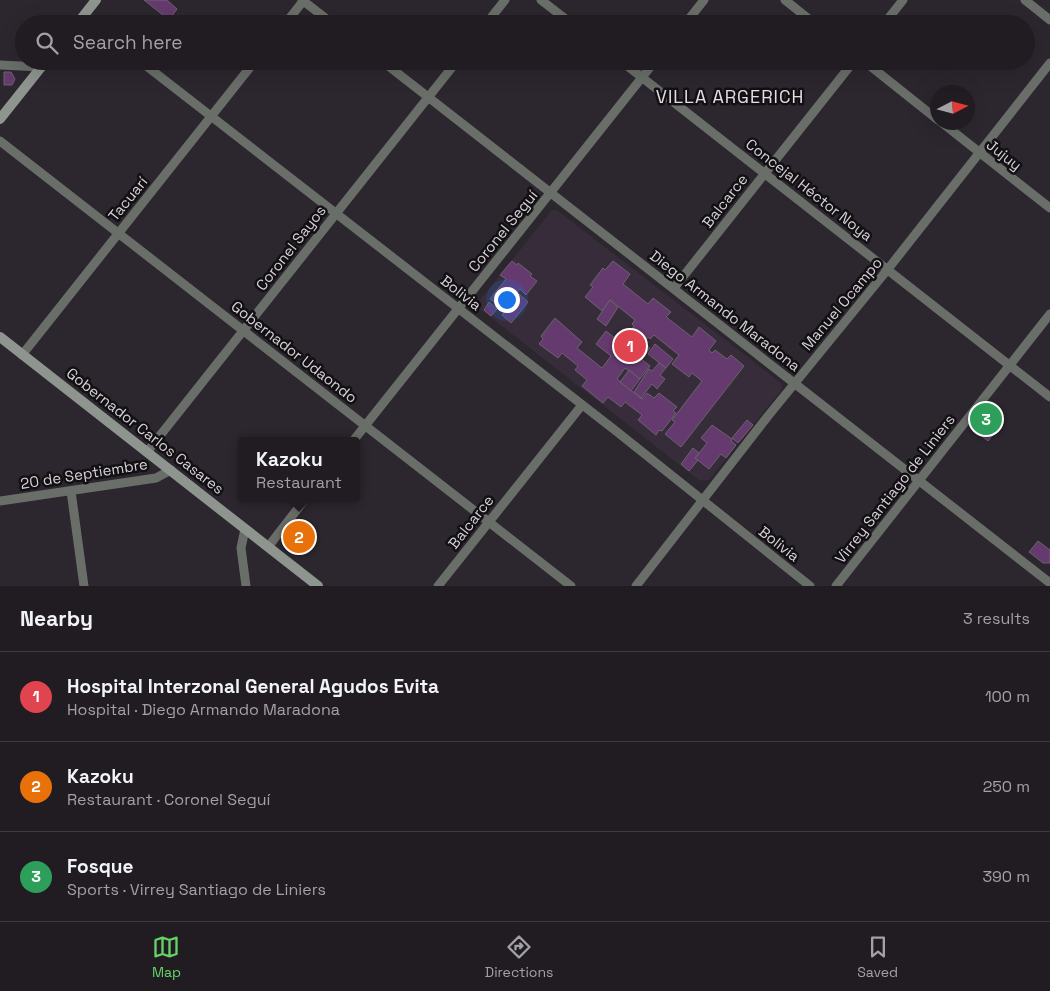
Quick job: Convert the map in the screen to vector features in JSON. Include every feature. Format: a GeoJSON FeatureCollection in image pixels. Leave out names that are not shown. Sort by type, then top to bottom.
{"type":"FeatureCollection","features":[{"type":"Feature","properties":{"kind":"street"},"geometry":{"type":"LineString","coordinates":[[84,15],[96,0]]}},
{"type":"Feature","properties":{"kind":"street"},"geometry":{"type":"LineString","coordinates":[[292,15],[303,0],[322,15]]}},
{"type":"Feature","properties":{"kind":"street"},"geometry":{"type":"LineString","coordinates":[[493,15],[505,0]]}},
{"type":"Feature","properties":{"kind":"street"},"geometry":{"type":"LineString","coordinates":[[542,0],[561,15]]}},
{"type":"Feature","properties":{"kind":"street"},"geometry":{"type":"LineString","coordinates":[[692,15],[704,0]]}},
{"type":"Feature","properties":{"kind":"street"},"geometry":{"type":"LineString","coordinates":[[785,0],[804,15]]}},
{"type":"Feature","properties":{"kind":"street"},"geometry":{"type":"LineString","coordinates":[[891,15],[903,0]]}},
{"type":"Feature","properties":{"kind":"street"},"geometry":{"type":"LineString","coordinates":[[1024,0],[1050,20]]}},
{"type":"Feature","properties":{"kind":"street","name":"Manuel Ocampo"},"geometry":{"type":"LineString","coordinates":[[636,586],[795,382],[888,269],[1050,63]]}},
{"type":"Feature","properties":{"kind":"street"},"geometry":{"type":"LineString","coordinates":[[0,65],[15,65]]}},
{"type":"Feature","properties":{"kind":"street"},"geometry":{"type":"LineString","coordinates":[[0,119],[38,70]]}},
{"type":"Feature","properties":{"kind":"street","name":"Bolivia"},"geometry":{"type":"LineString","coordinates":[[152,70],[582,405],[810,586]]}},
{"type":"Feature","properties":{"kind":"street","name":"Tacuarí"},"geometry":{"type":"LineString","coordinates":[[22,355],[249,70]]}},
{"type":"Feature","properties":{"kind":"street","name":"Diego Armando Maradona"},"geometry":{"type":"LineString","coordinates":[[394,70],[1050,583]]}},
{"type":"Feature","properties":{"kind":"street","name":"Coronel Sayos"},"geometry":{"type":"LineString","coordinates":[[147,452],[450,70]]}},
{"type":"Feature","properties":{"kind":"street","name":"Concejal Héctor Noya"},"geometry":{"type":"LineString","coordinates":[[632,70],[1050,397]]}},
{"type":"Feature","properties":{"kind":"street","name":"Coronel Seguí"},"geometry":{"type":"LineString","coordinates":[[356,437],[648,70]]}},
{"type":"Feature","properties":{"kind":"street","name":"Balcarce"},"geometry":{"type":"LineString","coordinates":[[674,288],[847,70]]}},
{"type":"Feature","properties":{"kind":"street"},"geometry":{"type":"LineString","coordinates":[[875,70],[930,114]]}},
{"type":"Feature","properties":{"kind":"street","name":"Jujuy"},"geometry":{"type":"LineString","coordinates":[[951,130],[1050,208]]}},
{"type":"Feature","properties":{"kind":"street","name":"Gobernador Udaondo"},"geometry":{"type":"LineString","coordinates":[[0,141],[245,330],[571,586]]}},
{"type":"Feature","properties":{"kind":"street","name":"Virrey Santiago de Liniers"},"geometry":{"type":"LineString","coordinates":[[836,586],[1050,314]]}},
{"type":"Feature","properties":{"kind":"street","name":"Gobernador Carlos Casares"},"geometry":{"type":"LineString","coordinates":[[0,338],[318,586]]}},
{"type":"Feature","properties":{"kind":"street","name":"Balcarce"},"geometry":{"type":"LineString","coordinates":[[438,586],[582,405]]}},
{"type":"Feature","properties":{"kind":"street","name":"20 de Septiembre"},"geometry":{"type":"LineString","coordinates":[[0,501],[156,478],[171,470]]}},
{"type":"Feature","properties":{"kind":"street"},"geometry":{"type":"LineString","coordinates":[[71,491],[84,586]]}},
{"type":"Feature","properties":{"kind":"street"},"geometry":{"type":"LineString","coordinates":[[268,547],[303,502]]}},
{"type":"Feature","properties":{"kind":"street"},"geometry":{"type":"LineString","coordinates":[[245,529],[241,548],[246,586]]}},
{"type":"Feature","properties":{"kind":"shaded area"},"geometry":{"type":"Polygon","coordinates":[[[552,210],[557,210],[781,383],[782,389],[709,480],[700,481],[480,309],[479,301],[552,210]]]}},
{"type":"Feature","properties":{"kind":"building"},"geometry":{"type":"Polygon","coordinates":[[[144,0],[167,0],[177,9],[173,15],[163,15],[144,0]]]}},
{"type":"Feature","properties":{"kind":"building"},"geometry":{"type":"Polygon","coordinates":[[[4,72],[11,72],[15,79],[12,85],[4,85],[4,72]]]}},
{"type":"Feature","properties":{"kind":"building"},"geometry":{"type":"Polygon","coordinates":[[[512,261],[517,265],[518,263],[532,274],[530,276],[537,281],[526,295],[520,289],[503,309],[490,299],[506,279],[500,275],[512,261]]]}},
{"type":"Feature","properties":{"kind":"building"},"geometry":{"type":"Polygon","coordinates":[[[613,261],[630,274],[623,284],[648,304],[653,298],[671,312],[666,317],[692,337],[699,327],[716,341],[709,350],[712,353],[715,350],[727,359],[731,355],[744,366],[681,447],[665,434],[675,422],[672,420],[702,381],[692,373],[689,377],[672,364],[679,355],[654,335],[650,339],[648,337],[635,354],[650,366],[640,379],[625,368],[617,379],[642,399],[647,393],[654,398],[659,393],[677,407],[673,411],[676,413],[662,431],[659,430],[656,435],[638,420],[642,415],[625,402],[621,407],[608,397],[603,403],[582,386],[587,380],[575,370],[578,366],[562,353],[558,358],[539,344],[543,339],[541,336],[555,318],[582,342],[577,348],[602,368],[611,356],[596,344],[606,331],[621,343],[634,326],[632,324],[635,320],[610,300],[602,311],[585,297],[593,287],[590,285],[603,268],[605,270],[613,261]]]}},
{"type":"Feature","properties":{"kind":"building"},"geometry":{"type":"Polygon","coordinates":[[[519,294],[528,302],[511,323],[502,315],[519,294]]]}},
{"type":"Feature","properties":{"kind":"building"},"geometry":{"type":"Polygon","coordinates":[[[610,300],[618,307],[606,326],[597,319],[610,300]]]}},
{"type":"Feature","properties":{"kind":"building"},"geometry":{"type":"Polygon","coordinates":[[[489,302],[497,309],[491,316],[484,310],[489,302]]]}},
{"type":"Feature","properties":{"kind":"building"},"geometry":{"type":"Polygon","coordinates":[[[643,343],[650,348],[642,359],[635,354],[643,343]]]}},
{"type":"Feature","properties":{"kind":"building"},"geometry":{"type":"Polygon","coordinates":[[[655,344],[673,359],[666,368],[648,354],[655,344]]]}},
{"type":"Feature","properties":{"kind":"building"},"geometry":{"type":"Polygon","coordinates":[[[659,363],[666,368],[660,375],[665,379],[657,389],[652,384],[641,398],[634,392],[649,369],[652,371],[659,363]]]}},
{"type":"Feature","properties":{"kind":"building"},"geometry":{"type":"Polygon","coordinates":[[[629,370],[640,379],[631,391],[620,382],[629,370]]]}},
{"type":"Feature","properties":{"kind":"building"},"geometry":{"type":"Polygon","coordinates":[[[988,414],[1001,425],[988,441],[974,430],[988,414]]]}},
{"type":"Feature","properties":{"kind":"building"},"geometry":{"type":"Polygon","coordinates":[[[747,420],[753,425],[738,443],[732,438],[747,420]]]}},
{"type":"Feature","properties":{"kind":"building"},"geometry":{"type":"Polygon","coordinates":[[[712,425],[732,439],[731,441],[736,445],[726,458],[721,454],[709,469],[695,458],[707,443],[701,438],[712,425]]]}},
{"type":"Feature","properties":{"kind":"building"},"geometry":{"type":"Polygon","coordinates":[[[693,448],[699,453],[695,458],[698,460],[689,471],[681,464],[693,448]]]}},
{"type":"Feature","properties":{"kind":"building"},"geometry":{"type":"Polygon","coordinates":[[[302,526],[315,537],[306,549],[293,539],[302,526]]]}},
{"type":"Feature","properties":{"kind":"building"},"geometry":{"type":"Polygon","coordinates":[[[1038,541],[1050,550],[1050,563],[1043,563],[1029,552],[1038,541]]]}},
{"type":"Feature","properties":{"kind":"place","name":"Hospital Interzonal General Agudos Evita"},"geometry":{"type":"Point","coordinates":[630,346]}},
{"type":"Feature","properties":{"kind":"place","name":"Fosque"},"geometry":{"type":"Point","coordinates":[986,419]}},
{"type":"Feature","properties":{"kind":"place","name":"Kazoku"},"geometry":{"type":"Point","coordinates":[299,537]}},
{"type":"Feature","properties":{"kind":"district","name":"VILLA ARGERICH"},"geometry":{"type":"Point","coordinates":[730,97]}}]}
